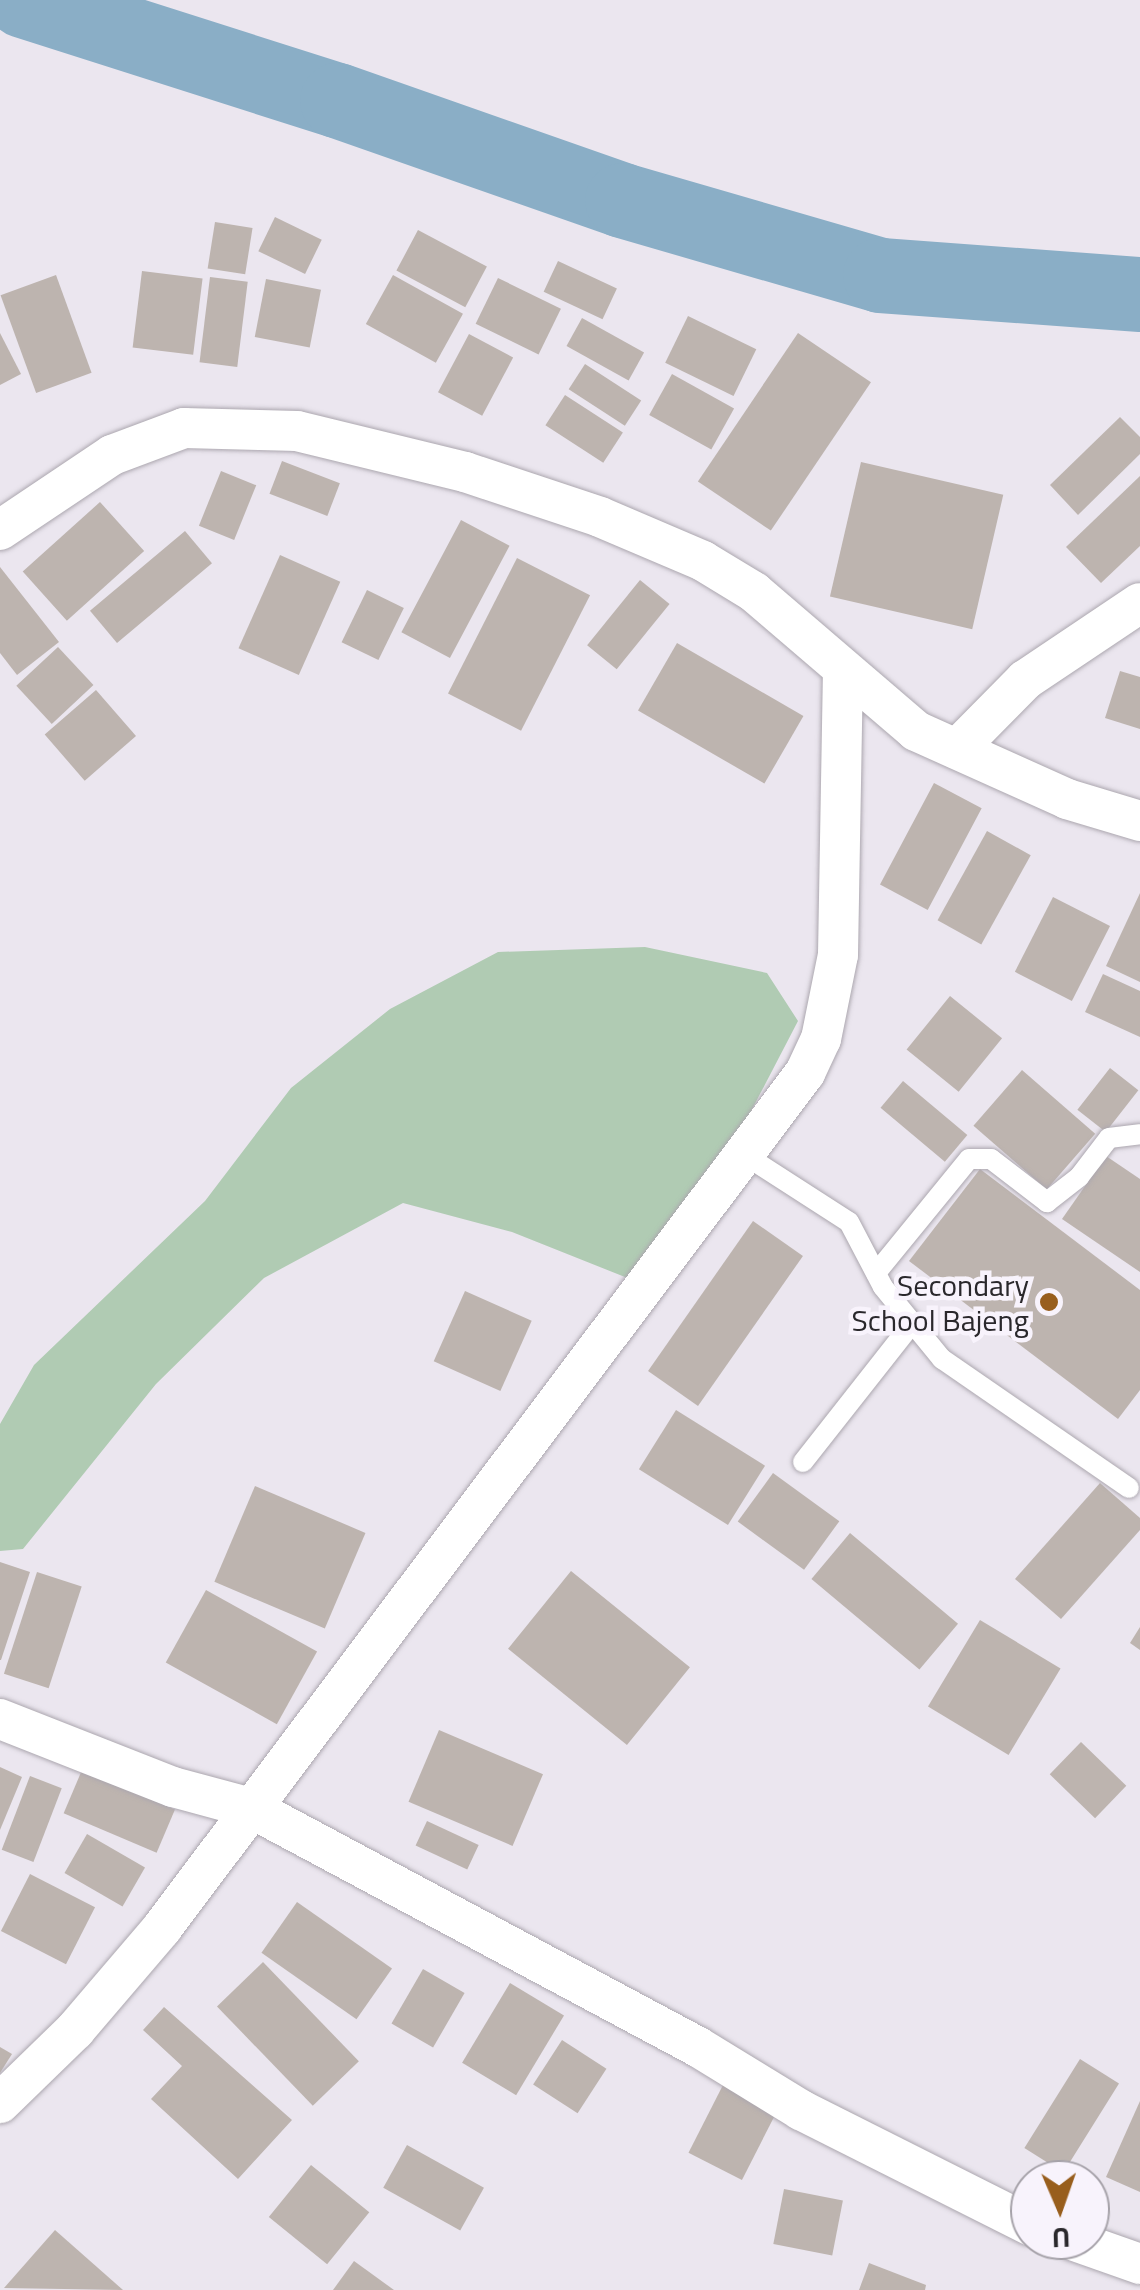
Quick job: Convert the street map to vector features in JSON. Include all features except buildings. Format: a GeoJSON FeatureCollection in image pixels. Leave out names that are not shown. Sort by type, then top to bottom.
{"type":"FeatureCollection","features":[{"type":"Feature","properties":{"kind":"street"},"geometry":{"type":"LineString","coordinates":[[0,530],[112,454],[150,438],[222,425],[297,430],[466,472],[661,540],[754,592],[916,732],[1068,799],[1140,821]]}},
{"type":"Feature","properties":{"kind":"street"},"geometry":{"type":"LineString","coordinates":[[957,749],[1037,670],[1140,603]]}},
{"type":"Feature","properties":{"kind":"street"},"geometry":{"type":"LineString","coordinates":[[0,2103],[74,2030],[162,1928],[748,1157],[805,1073],[828,1006],[845,850],[844,672]]}},
{"type":"Feature","properties":{"kind":"street"},"geometry":{"type":"LineString","coordinates":[[0,1719],[173,1788],[251,1808],[698,2047],[801,2110],[1010,2215]]}},
{"type":"Feature","properties":{"kind":"street"},"geometry":{"type":"LineString","coordinates":[[1110,2253],[1140,2264]]}},
{"type":"Feature","properties":{"kind":"lane"},"geometry":{"type":"LineString","coordinates":[[876,1273],[969,1159],[991,1158],[1047,1202],[1078,1177],[1110,1138],[1140,1134]]}},
{"type":"Feature","properties":{"kind":"lane"},"geometry":{"type":"LineString","coordinates":[[748,1157],[850,1222],[876,1273],[942,1359],[1129,1488]]}},
{"type":"Feature","properties":{"kind":"lane"},"geometry":{"type":"LineString","coordinates":[[803,1462],[912,1322]]}},
{"type":"Feature","properties":{"kind":"green space"},"geometry":{"type":"Polygon","coordinates":[[[645,947],[767,973],[798,1021],[709,1192],[640,1283],[512,1232],[403,1203],[264,1278],[156,1384],[23,1549],[0,1551],[0,1424],[34,1365],[205,1201],[291,1088],[390,1009],[498,952],[645,947]]]}},
{"type":"Feature","properties":{"kind":"waterway"},"geometry":{"type":"LineString","coordinates":[[23,0],[337,100],[622,200],[880,275],[1140,294]]}},
{"type":"Feature","properties":{"kind":"place","name":"Secondary School Bajeng"},"geometry":{"type":"Point","coordinates":[1049,1302]}}]}
